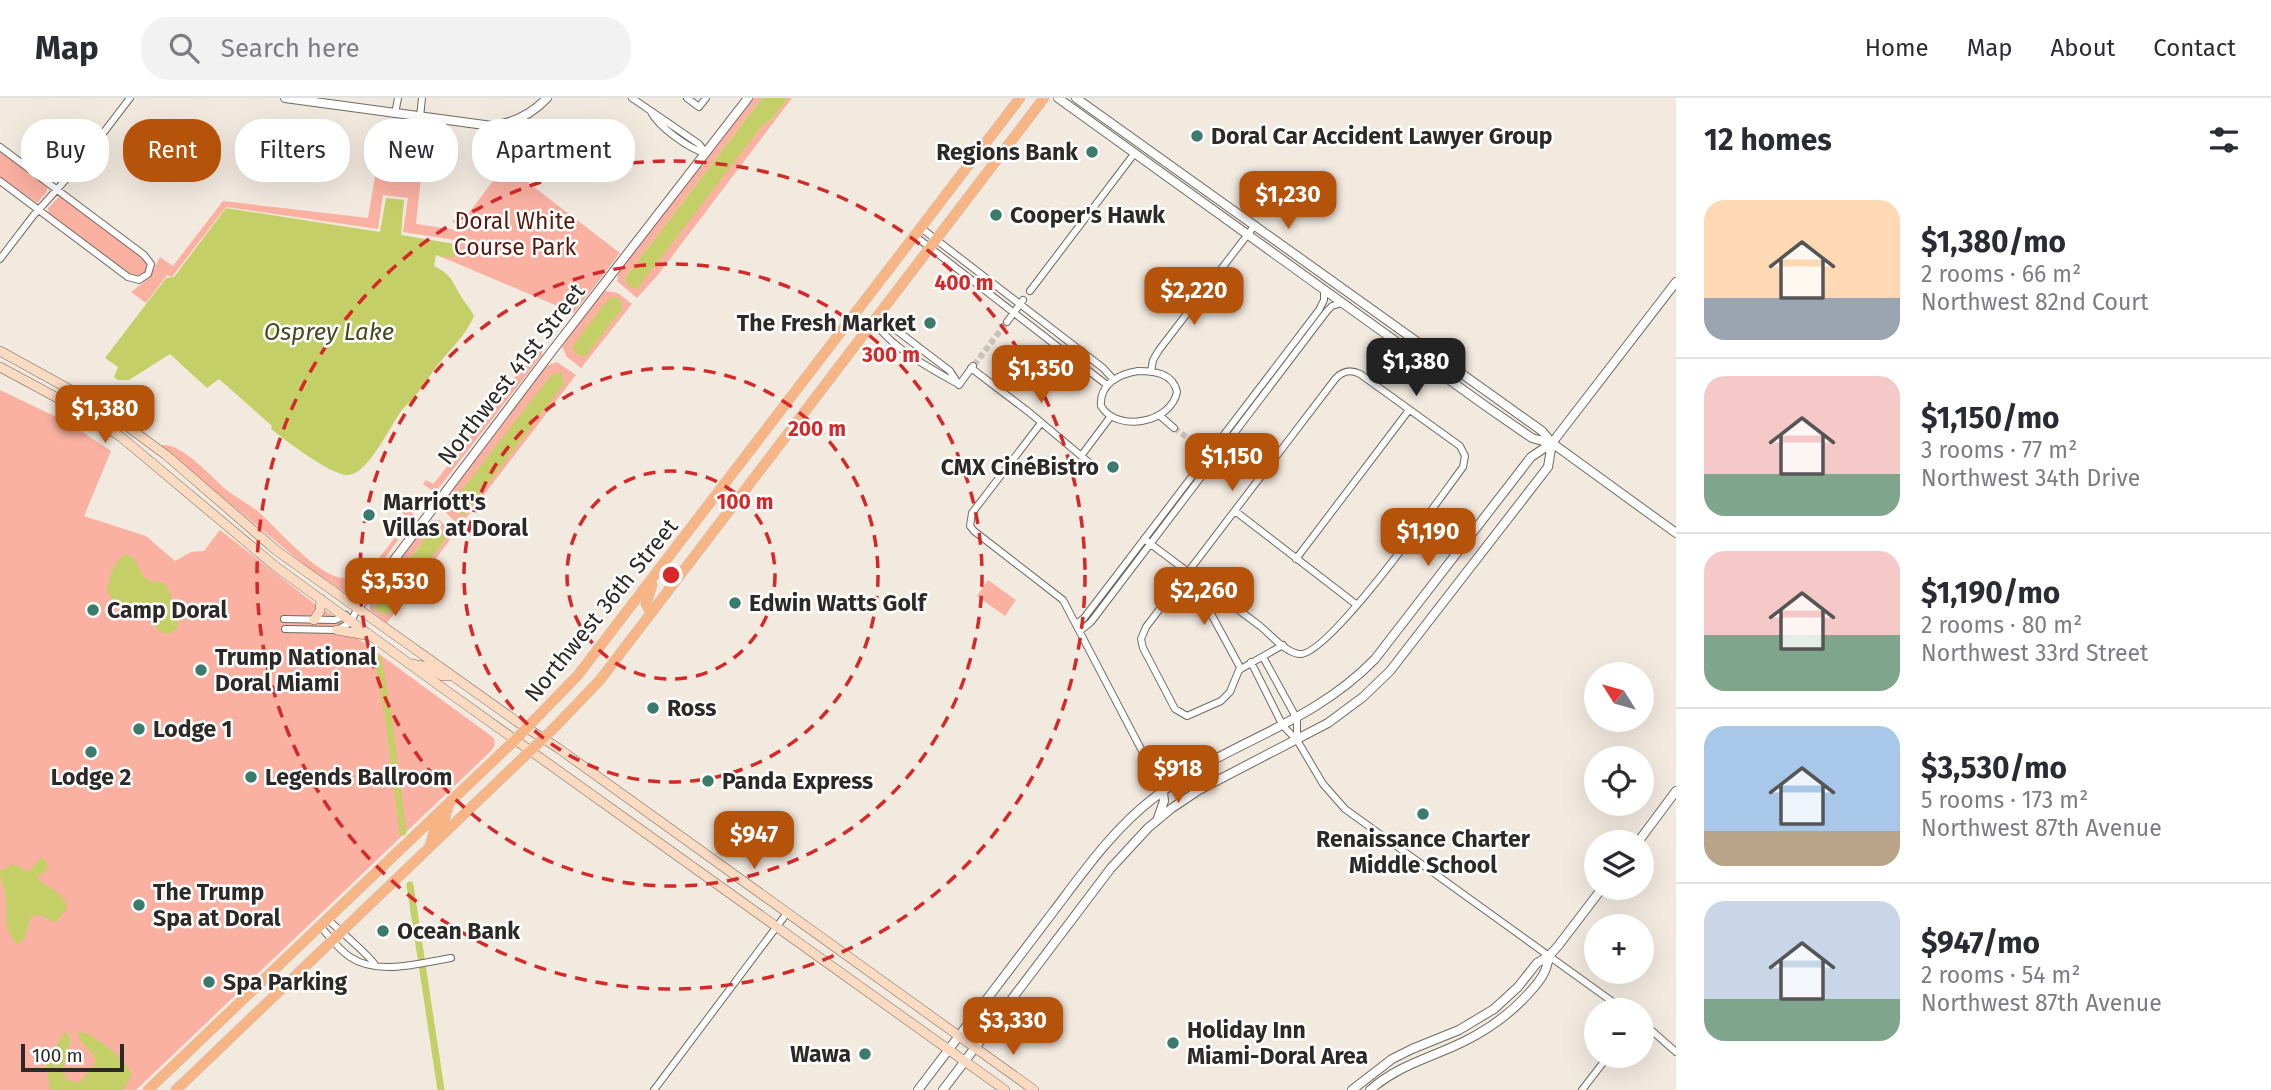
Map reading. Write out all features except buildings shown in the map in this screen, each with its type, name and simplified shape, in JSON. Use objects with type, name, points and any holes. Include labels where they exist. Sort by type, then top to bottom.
[{"type":"main road","name":"Northwest 36th Street","points":[[148,1090],[527,728],[584,668],[1020,98]]},
{"type":"main road","name":"Northwest 36th Street","points":[[176,1090],[530,751],[600,680],[1044,98]]},
{"type":"main road","points":[[859,310],[874,321]]},
{"type":"main road","points":[[0,351],[78,394],[141,436],[260,538],[1034,1090]]},
{"type":"main road","points":[[0,366],[76,408],[132,445],[259,554],[514,740],[1005,1090]]},
{"type":"main road","points":[[787,404],[802,416]]},
{"type":"main road","points":[[132,445],[141,436]]},
{"type":"main road","points":[[651,613],[646,604],[655,577]]},
{"type":"main road","points":[[314,620],[320,611],[321,599]]},
{"type":"main road","points":[[337,630],[370,636]]},
{"type":"main road","points":[[407,663],[428,667],[443,676],[452,676]]},
{"type":"main road","points":[[443,834],[443,824],[451,800]]},
{"type":"main road","points":[[430,847],[435,828],[433,818]]},
{"type":"main road","points":[[694,868],[703,854]]},
{"type":"main road","points":[[171,1068],[184,1082]]},
{"type":"street","points":[[0,259],[38,210],[82,161],[130,98]]},
{"type":"street","points":[[285,98],[483,126],[501,125],[517,119],[534,110],[547,98]]},
{"type":"street","points":[[395,114],[398,98]]},
{"type":"street","points":[[420,117],[422,98]]},
{"type":"street","points":[[632,98],[695,150],[706,153]]},
{"type":"street","points":[[687,98],[699,107],[706,98]]},
{"type":"street","name":"Northwest 41st Street","points":[[337,630],[357,609],[748,98]]},
{"type":"street","points":[[1058,98],[1532,438],[1552,443]]},
{"type":"street","points":[[1076,98],[1542,431],[1552,443],[1676,533]]},
{"type":"street","points":[[0,147],[148,259],[151,264],[148,274],[139,280],[128,277],[0,181]]},
{"type":"street","points":[[1030,291],[1134,154],[1158,156]]},
{"type":"street","points":[[1196,199],[1204,188]]},
{"type":"street","points":[[1151,372],[1153,360],[1159,350],[1255,225]]},
{"type":"street","points":[[918,232],[1014,312],[1111,382]]},
{"type":"street","points":[[933,244],[1021,302],[1103,368],[1111,382]]},
{"type":"street","points":[[918,1090],[1099,852],[1125,822],[1188,774],[1297,719],[1347,685],[1374,659],[1531,457],[1552,443],[1676,282]]},
{"type":"street","points":[[1276,373],[1321,307],[1324,290]]},
{"type":"street","points":[[1007,321],[1021,302]]},
{"type":"street","points":[[1078,628],[1276,373],[1327,311],[1342,303]]},
{"type":"street","points":[[874,321],[887,323],[950,370],[960,385]]},
{"type":"street","points":[[874,321],[880,332],[960,385]]},
{"type":"street","points":[[906,351],[913,343]]},
{"type":"street","points":[[960,385],[972,367],[1092,465]]},
{"type":"street","points":[[1435,370],[1450,374],[1460,372]]},
{"type":"street","points":[[1147,542],[1188,573],[1283,645],[1300,654],[1311,652],[1334,632],[1357,605],[1463,467],[1465,456],[1460,446],[1360,374],[1346,371],[1334,380],[1188,573],[1146,627],[1142,637],[1142,645],[1180,713],[1185,716],[1194,715],[1221,702],[1230,692],[1235,675],[1241,668],[1283,645]]},
{"type":"street","points":[[1129,372],[1151,372],[1161,373],[1169,378],[1176,389],[1174,401],[1159,415],[1133,421],[1111,416],[1100,404],[1102,393],[1111,382],[1129,372]]},
{"type":"street","points":[[1296,559],[1409,410]]},
{"type":"street","points":[[1159,415],[1174,428]]},
{"type":"street","points":[[1081,456],[1111,416]]},
{"type":"street","points":[[1041,423],[972,513],[969,523],[974,531],[1063,600],[1163,791],[1164,801],[1157,820]]},
{"type":"street","points":[[943,1090],[1111,868],[1157,820],[1205,787],[1297,740],[1348,709],[1396,664],[1548,467],[1552,443]]},
{"type":"street","points":[[1200,447],[1212,457]]},
{"type":"street","points":[[1234,511],[1357,605]]},
{"type":"street","points":[[1188,573],[1241,668]]},
{"type":"street","name":"Northwest 41st Street","points":[[284,620],[348,619]]},
{"type":"street","points":[[285,629],[337,630]]},
{"type":"street","points":[[1263,657],[1297,719],[1297,740]]},
{"type":"street","points":[[1251,662],[1283,726],[1297,740],[1323,784],[1345,808],[1607,998]]},
{"type":"street","points":[[1647,830],[1676,791]]},
{"type":"street","points":[[1352,1090],[1379,1067],[1400,1055],[1459,1030],[1494,1009],[1518,987],[1537,963],[1549,956],[1593,900]]},
{"type":"street","points":[[654,1090],[787,913]]},
{"type":"street","points":[[323,922],[341,932],[360,951],[373,958],[375,965]]},
{"type":"street","points":[[323,922],[333,940],[352,959],[367,965],[408,964],[451,958]]},
{"type":"street","points":[[1370,1090],[1406,1066],[1465,1041],[1497,1022],[1520,1003],[1547,970],[1549,956]]},
{"type":"street","points":[[1459,1030],[1465,1041]]},
{"type":"street","points":[[1654,1033],[1676,1052]]},
{"type":"street","points":[[1583,1090],[1599,1068]]},
{"type":"green space","points":[[751,98],[762,98],[625,278],[762,126],[772,119],[788,98],[792,98],[657,276],[637,298],[617,281],[619,270]]},
{"type":"green space","points":[[0,150],[21,166],[21,182],[43,182],[48,186],[46,193],[37,203],[0,177]]},
{"type":"green space","name":"Doral White Course Park","points":[[374,182],[420,182],[416,224],[456,230],[492,182],[527,182],[620,253],[574,313],[444,258],[446,255],[454,257],[452,249],[455,248],[455,240],[403,232],[408,198],[383,195],[378,229],[226,207],[172,277],[167,275],[146,303],[131,292],[149,278],[160,257],[173,266],[223,201],[368,218]]},
{"type":"green space","points":[[60,196],[146,260],[147,270],[141,277],[132,276],[49,214],[48,208]]},
{"type":"green space","points":[[606,291],[618,293],[632,304],[581,368],[567,357],[562,346],[600,294]]},
{"type":"green space","points":[[535,345],[542,350],[542,355],[438,489],[433,491],[423,484],[426,480],[433,484],[439,477],[534,352],[532,349]]},
{"type":"green space","points":[[557,362],[576,375],[460,526],[444,511],[444,500],[546,366]]},
{"type":"green space","points":[[0,390],[69,423],[111,451],[84,516],[146,536],[175,561],[191,552],[204,551],[220,530],[335,617],[341,622],[346,634],[356,637],[494,738],[495,745],[491,751],[136,1090],[0,1090]]},
{"type":"green space","points":[[164,445],[188,455],[224,488],[255,509],[315,565],[342,578],[362,573],[376,560],[406,522],[401,511],[405,507],[413,513],[414,518],[358,595],[352,597],[307,567],[160,446]]},
{"type":"green space","points":[[439,520],[455,533],[387,623],[370,610],[370,603],[427,523]],"holes":[[[431,531],[445,536],[445,540],[393,609],[375,610],[375,605]]]},
{"type":"green space","points":[[988,580],[1016,600],[1005,616],[977,596]]},
{"type":"water","points":[[762,98],[788,98],[772,119],[762,126],[637,289],[629,287],[625,278]]},
{"type":"water","name":"Osprey Lake","points":[[386,198],[404,200],[401,235],[455,244],[454,258],[436,255],[434,266],[450,278],[474,316],[461,337],[402,410],[372,457],[357,472],[342,474],[309,457],[271,429],[272,426],[219,379],[207,388],[170,354],[129,380],[118,380],[114,377],[118,367],[105,358],[166,278],[174,277],[226,208],[380,232]]},
{"type":"water","points":[[608,299],[620,299],[622,309],[585,357],[577,354],[572,347]]},
{"type":"water","points":[[562,373],[564,384],[465,514],[462,515],[452,508],[452,503],[551,375]]},
{"type":"water","points":[[436,529],[445,536],[445,540],[393,609],[385,615],[375,610],[375,605],[431,531]]},
{"type":"water","points":[[125,554],[135,559],[144,577],[165,583],[179,626],[170,634],[159,632],[152,618],[145,613],[136,621],[128,618],[107,592],[112,571]]},
{"type":"water","points":[[40,858],[44,858],[48,866],[47,871],[39,875],[38,879],[60,894],[67,909],[55,923],[40,915],[31,917],[25,938],[18,945],[7,926],[6,901],[0,871],[13,864],[29,872]]},
{"type":"water","points":[[77,1031],[100,1041],[128,1067],[132,1073],[124,1090],[50,1090],[46,1064],[63,1034],[67,1032],[71,1041],[64,1068],[67,1078],[80,1082],[96,1062],[80,1040]]},
{"type":"waterway","points":[[378,659],[403,832]]},
{"type":"waterway","points":[[410,885],[441,1090]]},
{"type":"tunnel","points":[[974,365],[1007,322]]},
{"type":"tunnel","points":[[1174,428],[1200,447]]},
{"type":"place","name":"Doral Car Accident Lawyer Group","points":[[1197,136]]},
{"type":"place","name":"Regions Bank","points":[[1092,152]]},
{"type":"place","name":"Cooper's Hawk","points":[[996,215]]},
{"type":"place","name":"The Fresh Market","points":[[930,323]]},
{"type":"place","name":"CMX CinéBistro","points":[[1113,467]]},
{"type":"place","name":"Marriott's Villas at Doral","points":[[369,515]]},
{"type":"place","name":"Edwin Watts Golf","points":[[735,603]]},
{"type":"place","name":"Camp Doral","points":[[93,610]]},
{"type":"place","name":"Trump National Doral Miami","points":[[201,670]]},
{"type":"place","name":"Ross","points":[[653,708]]},
{"type":"place","name":"Lodge 1","points":[[139,729]]},
{"type":"place","name":"Lodge 2","points":[[91,752]]},
{"type":"place","name":"Legends Ballroom","points":[[251,777]]},
{"type":"place","name":"Panda Express","points":[[708,781]]},
{"type":"place","name":"Renaissance Charter Middle School","points":[[1423,814]]},
{"type":"place","name":"The Trump Spa at Doral","points":[[139,905]]},
{"type":"place","name":"Ocean Bank","points":[[383,931]]},
{"type":"place","name":"Spa Parking","points":[[209,982]]},
{"type":"place","name":"Holiday Inn Miami-Doral Area","points":[[1173,1043]]},
{"type":"place","name":"Wawa","points":[[865,1054]]}]
